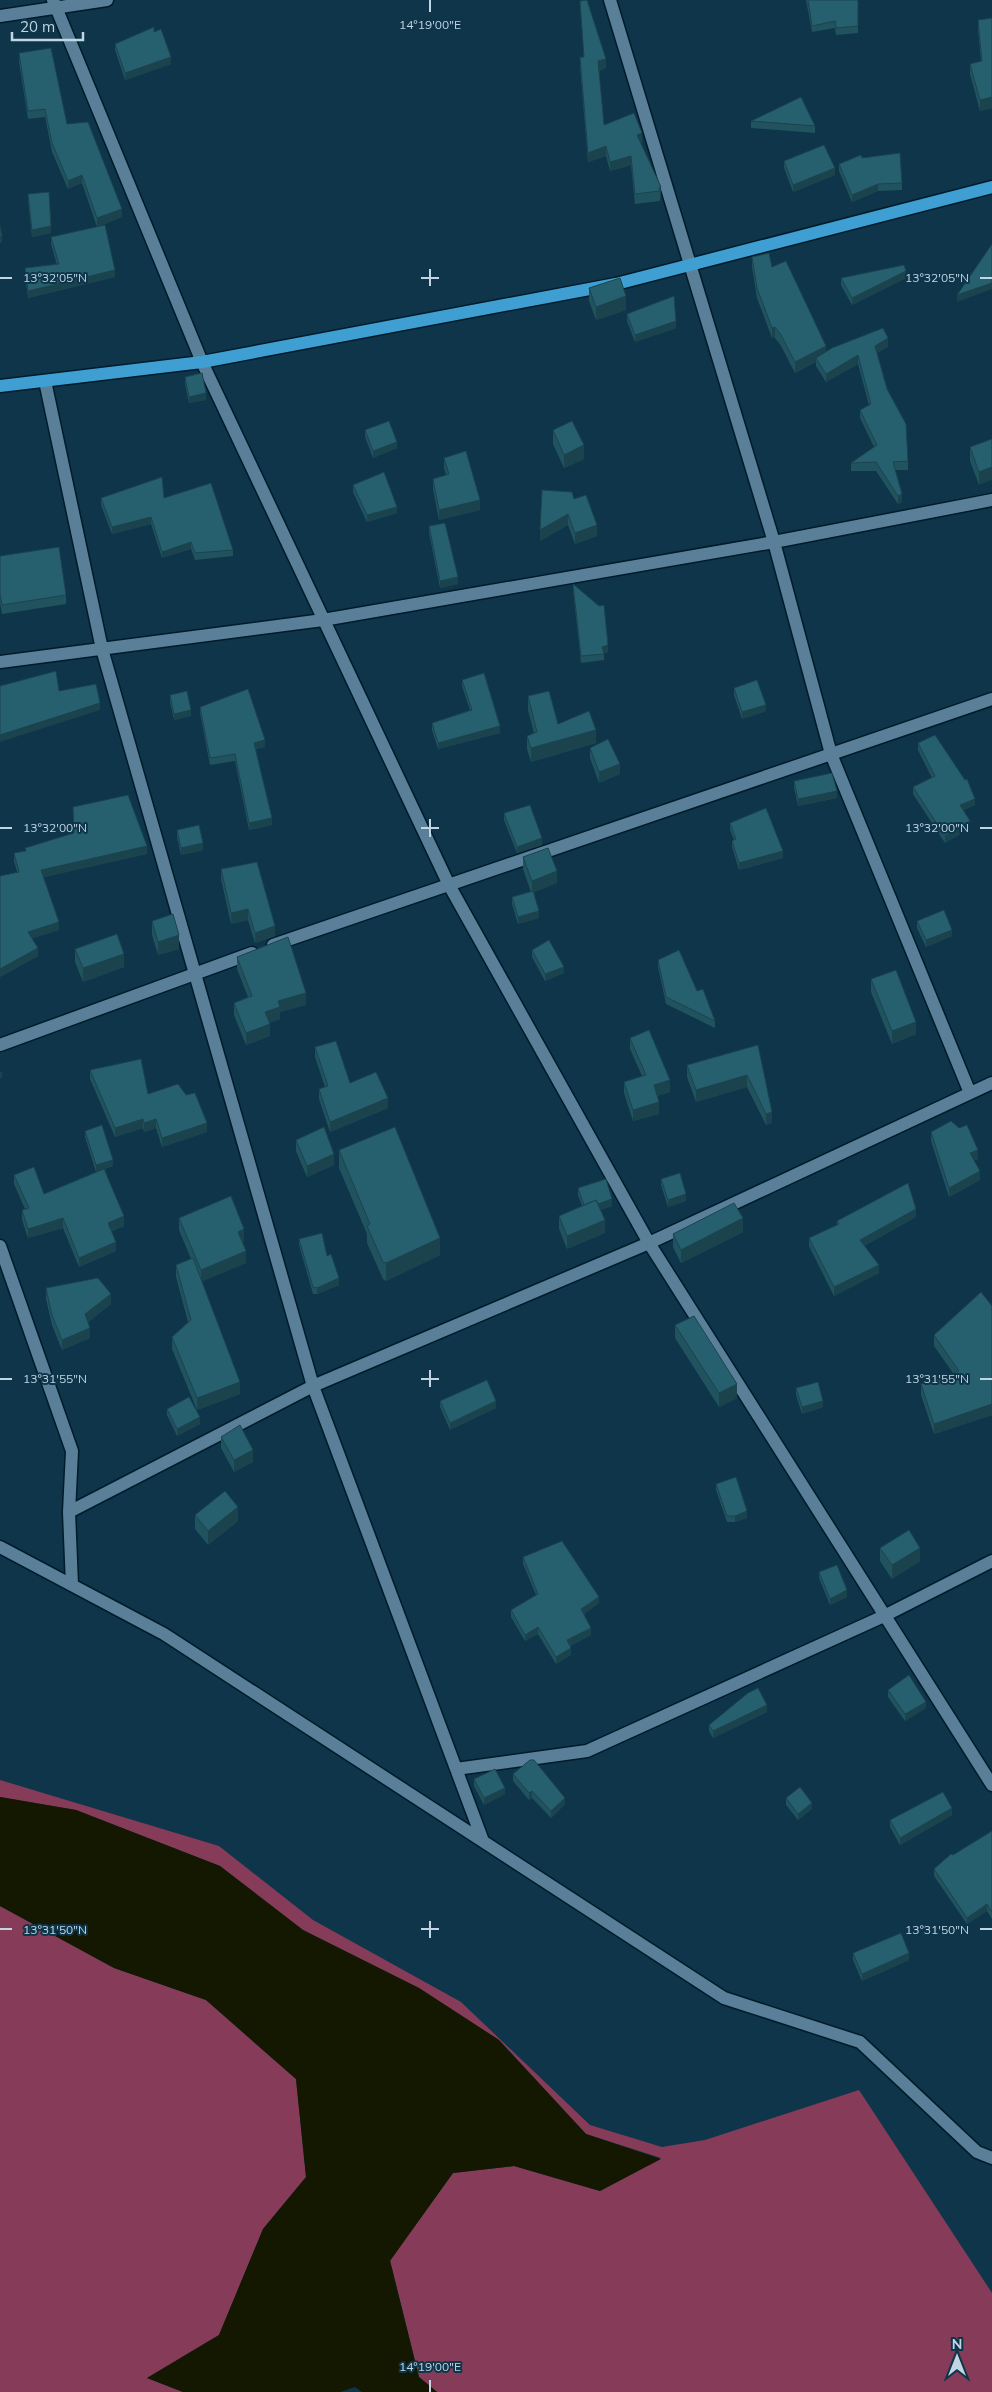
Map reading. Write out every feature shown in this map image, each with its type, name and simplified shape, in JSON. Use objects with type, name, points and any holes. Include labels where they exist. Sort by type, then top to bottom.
[{"type":"main road","points":[[0,386],[202,362],[616,284],[992,187]]},
{"type":"street","points":[[0,16],[54,4],[107,0]]},
{"type":"street","points":[[610,0],[774,542],[831,754],[970,1093]]},
{"type":"street","points":[[54,4],[202,362],[448,885],[649,1242],[992,1785]]},
{"type":"street","points":[[45,381],[102,649],[313,1386],[483,1842]]},
{"type":"street","points":[[0,662],[323,620],[774,542],[992,500]]},
{"type":"street","points":[[0,1045],[196,972],[992,699]]},
{"type":"street","points":[[69,1512],[313,1386],[649,1242],[992,1083]]},
{"type":"street","points":[[0,1246],[72,1451],[69,1512],[72,1585]]},
{"type":"street","points":[[0,1547],[164,1634],[724,1998],[860,2042],[977,2152],[992,2158]]},
{"type":"street","points":[[456,1768],[587,1751],[884,1616],[992,1561]]},
{"type":"shaded area","points":[[0,1780],[219,1846],[313,1920],[461,2002],[590,2125],[662,2147],[705,2140],[859,2090],[992,2293],[992,2392],[437,2392],[419,2377],[390,2260],[453,2173],[514,2166],[600,2191],[661,2158],[586,2134],[499,2040],[419,1988],[303,1930],[220,1866],[76,1810],[0,1797]]},
{"type":"shaded area","points":[[0,1797],[76,1810],[220,1866],[303,1930],[419,1988],[499,2040],[586,2134],[661,2159],[600,2191],[514,2166],[453,2173],[390,2261],[419,2377],[437,2392],[362,2392],[355,2387],[340,2392],[183,2392],[147,2378],[219,2335],[263,2229],[306,2177],[296,2079],[206,2000],[114,1968],[0,1906]]},
{"type":"shaded area","points":[[0,1906],[114,1968],[206,2000],[296,2079],[306,2177],[263,2229],[219,2335],[147,2378],[183,2392],[0,2392]]},
{"type":"building","points":[[587,0],[606,59],[598,61],[604,125],[634,113],[642,133],[637,135],[661,187],[659,188],[660,191],[635,194],[631,156],[610,162],[606,146],[588,153],[580,57],[584,57],[580,1]]},
{"type":"building","points":[[808,0],[858,0],[858,26],[836,28],[835,21],[812,26]]},
{"type":"building","points":[[992,18],[992,97],[980,100],[970,64],[982,61],[978,20]]},
{"type":"building","points":[[154,27],[154,32],[161,29],[171,57],[125,73],[115,44]]},
{"type":"building","points":[[51,48],[67,124],[88,122],[122,209],[97,218],[82,175],[68,181],[52,143],[45,109],[28,111],[19,53]]},
{"type":"building","points":[[801,97],[815,126],[751,121]]},
{"type":"building","points":[[824,145],[835,168],[793,185],[784,161]]},
{"type":"building","points":[[900,153],[902,183],[878,184],[852,195],[839,164],[861,155],[862,158]]},
{"type":"building","points":[[49,192],[51,226],[32,230],[28,194]]},
{"type":"building","points":[[105,225],[115,270],[28,291],[25,268],[59,264],[51,237]]},
{"type":"building","points":[[992,244],[992,283],[957,295]]},
{"type":"building","points":[[769,253],[772,267],[786,261],[826,346],[795,362],[781,335],[775,327],[772,328],[757,288],[752,257]]},
{"type":"building","points":[[904,265],[906,271],[852,298],[841,278]]},
{"type":"building","points":[[620,278],[626,296],[596,307],[589,288]]},
{"type":"building","points":[[674,296],[676,321],[635,335],[627,314]]},
{"type":"building","points":[[883,328],[888,338],[875,346],[887,389],[906,424],[908,461],[893,462],[902,494],[898,496],[876,462],[851,463],[877,445],[860,410],[871,404],[858,355],[826,374],[816,358],[832,348]]},
{"type":"building","points":[[202,373],[206,393],[189,397],[185,377]]},
{"type":"building","points":[[389,421],[397,442],[373,451],[365,430]]},
{"type":"building","points":[[572,421],[584,445],[564,455],[553,430]]},
{"type":"building","points":[[992,439],[992,467],[979,472],[970,447]]},
{"type":"building","points":[[466,451],[480,500],[439,510],[433,479],[449,474],[444,458]]},
{"type":"building","points":[[384,472],[397,507],[367,515],[353,485]]},
{"type":"building","points":[[162,477],[164,498],[211,483],[233,550],[195,553],[191,542],[162,552],[151,517],[112,527],[101,498]]},
{"type":"building","points":[[542,490],[572,492],[574,499],[586,495],[597,525],[575,533],[568,514],[540,530]]},
{"type":"building","points":[[445,523],[458,577],[440,581],[429,526]]},
{"type":"building","points":[[59,547],[66,595],[2,605],[0,594],[0,556]]},
{"type":"building","points":[[573,584],[599,606],[604,605],[608,645],[602,647],[604,654],[581,656]]},
{"type":"building","points":[[56,671],[59,691],[96,684],[100,703],[0,735],[0,686]]},
{"type":"building","points":[[484,673],[500,726],[438,743],[432,723],[472,710],[462,680]]},
{"type":"building","points":[[757,680],[766,705],[742,712],[734,688]]},
{"type":"building","points":[[248,689],[265,740],[254,743],[272,818],[249,823],[235,754],[210,758],[200,707]]},
{"type":"building","points":[[187,691],[191,710],[174,714],[170,695]]},
{"type":"building","points":[[549,691],[558,724],[589,711],[596,730],[531,748],[527,736],[537,732],[528,696]]},
{"type":"building","points":[[935,735],[965,780],[967,779],[975,799],[960,805],[970,821],[945,836],[913,787],[935,776],[918,743]]},
{"type":"building","points":[[608,739],[620,764],[599,772],[590,748]]},
{"type":"building","points":[[832,773],[837,791],[798,799],[794,781]]},
{"type":"building","points":[[128,795],[147,846],[41,870],[59,922],[28,932],[38,948],[0,969],[0,876],[19,872],[14,853],[26,851],[25,848],[74,833],[73,807]]},
{"type":"building","points":[[530,805],[542,838],[517,847],[504,813]]},
{"type":"building","points":[[766,808],[783,851],[739,863],[732,841],[736,839],[730,823]]},
{"type":"building","points":[[199,825],[203,843],[181,848],[177,830]]},
{"type":"building","points":[[548,848],[557,871],[532,881],[523,857]]},
{"type":"building","points":[[257,862],[275,926],[255,933],[248,909],[231,913],[221,869]]},
{"type":"building","points":[[533,891],[539,911],[518,917],[512,897]]},
{"type":"building","points":[[944,910],[952,930],[926,940],[917,921]]},
{"type":"building","points":[[173,914],[179,935],[158,942],[152,921]]},
{"type":"building","points":[[117,934],[124,954],[83,968],[75,949]]},
{"type":"building","points":[[288,937],[306,993],[278,1001],[280,1007],[265,1012],[270,1024],[246,1033],[234,1003],[252,996],[237,957]]},
{"type":"building","points":[[549,940],[564,967],[545,974],[532,950]]},
{"type":"building","points":[[679,950],[697,991],[703,989],[715,1021],[666,997],[658,960]]},
{"type":"building","points":[[896,970],[916,1022],[892,1031],[871,979]]},
{"type":"building","points":[[649,1030],[670,1080],[654,1085],[659,1102],[633,1110],[624,1082],[646,1075],[630,1038]]},
{"type":"building","points":[[336,1041],[350,1083],[376,1072],[388,1098],[330,1122],[319,1089],[328,1086],[315,1047]]},
{"type":"building","points":[[758,1045],[772,1112],[766,1114],[747,1075],[696,1090],[687,1065]]},
{"type":"building","points":[[141,1059],[148,1094],[178,1084],[186,1095],[195,1093],[207,1123],[162,1138],[156,1119],[144,1123],[143,1119],[115,1128],[90,1070]]},
{"type":"building","points":[[951,1121],[959,1128],[967,1125],[978,1150],[970,1153],[980,1171],[949,1188],[931,1132]]},
{"type":"building","points":[[102,1125],[113,1160],[96,1165],[85,1131]]},
{"type":"building","points":[[324,1127],[334,1154],[307,1166],[296,1140]]},
{"type":"building","points":[[395,1127],[440,1238],[386,1263],[383,1262],[367,1226],[370,1224],[339,1150]]},
{"type":"building","points":[[34,1167],[44,1194],[104,1169],[124,1216],[108,1223],[116,1242],[79,1258],[63,1218],[28,1229],[22,1210],[29,1208],[14,1175]]},
{"type":"building","points":[[680,1173],[686,1194],[668,1200],[661,1179]]},
{"type":"building","points":[[606,1179],[612,1199],[598,1204],[596,1200],[584,1205],[578,1188]]},
{"type":"building","points":[[908,1183],[916,1209],[860,1240],[879,1265],[834,1287],[809,1238],[839,1224],[837,1221]]},
{"type":"building","points":[[231,1196],[244,1229],[238,1232],[246,1251],[201,1270],[179,1218]]},
{"type":"building","points":[[596,1200],[605,1220],[567,1236],[559,1216]]},
{"type":"building","points":[[734,1203],[743,1218],[681,1250],[673,1234]]},
{"type":"building","points":[[322,1233],[327,1256],[331,1254],[339,1278],[317,1288],[313,1287],[299,1239]]},
{"type":"building","points":[[193,1258],[240,1382],[197,1398],[172,1337],[191,1320],[176,1265]]},
{"type":"building","points":[[98,1278],[111,1294],[85,1314],[90,1328],[62,1340],[52,1315],[46,1288]]},
{"type":"building","points":[[981,1292],[992,1306],[992,1404],[934,1424],[921,1384],[959,1371],[934,1335]]},
{"type":"building","points":[[694,1316],[737,1384],[719,1393],[675,1325]]},
{"type":"building","points":[[487,1380],[496,1401],[450,1423],[440,1401]]},
{"type":"building","points":[[818,1382],[823,1401],[802,1407],[796,1388]]},
{"type":"building","points":[[189,1397],[200,1417],[177,1429],[167,1409]]},
{"type":"building","points":[[240,1425],[253,1450],[234,1460],[221,1437]]},
{"type":"building","points":[[736,1477],[747,1511],[735,1516],[727,1516],[716,1484]]},
{"type":"building","points":[[225,1491],[238,1507],[208,1531],[195,1515]]},
{"type":"building","points":[[909,1530],[920,1548],[892,1565],[880,1548]]},
{"type":"building","points":[[562,1541],[599,1597],[581,1609],[591,1628],[567,1640],[571,1648],[556,1657],[538,1627],[525,1635],[511,1610],[538,1594],[523,1557]]},
{"type":"building","points":[[837,1565],[847,1590],[830,1599],[819,1572]]},
{"type":"building","points":[[909,1675],[926,1702],[905,1714],[888,1690]]},
{"type":"building","points":[[758,1688],[767,1705],[713,1731],[709,1725],[748,1693]]},
{"type":"building","points":[[530,1760],[534,1760],[565,1798],[551,1811],[532,1791],[529,1793],[513,1774]]},
{"type":"building","points":[[495,1769],[505,1788],[484,1798],[474,1779]]},
{"type":"building","points":[[800,1787],[812,1803],[798,1814],[786,1798]]},
{"type":"building","points":[[943,1792],[952,1808],[900,1838],[890,1820]]},
{"type":"building","points":[[992,1831],[992,1912],[987,1904],[967,1918],[934,1869],[951,1854],[953,1855]]},
{"type":"building","points":[[901,1933],[909,1953],[862,1974],[853,1953]]}]
